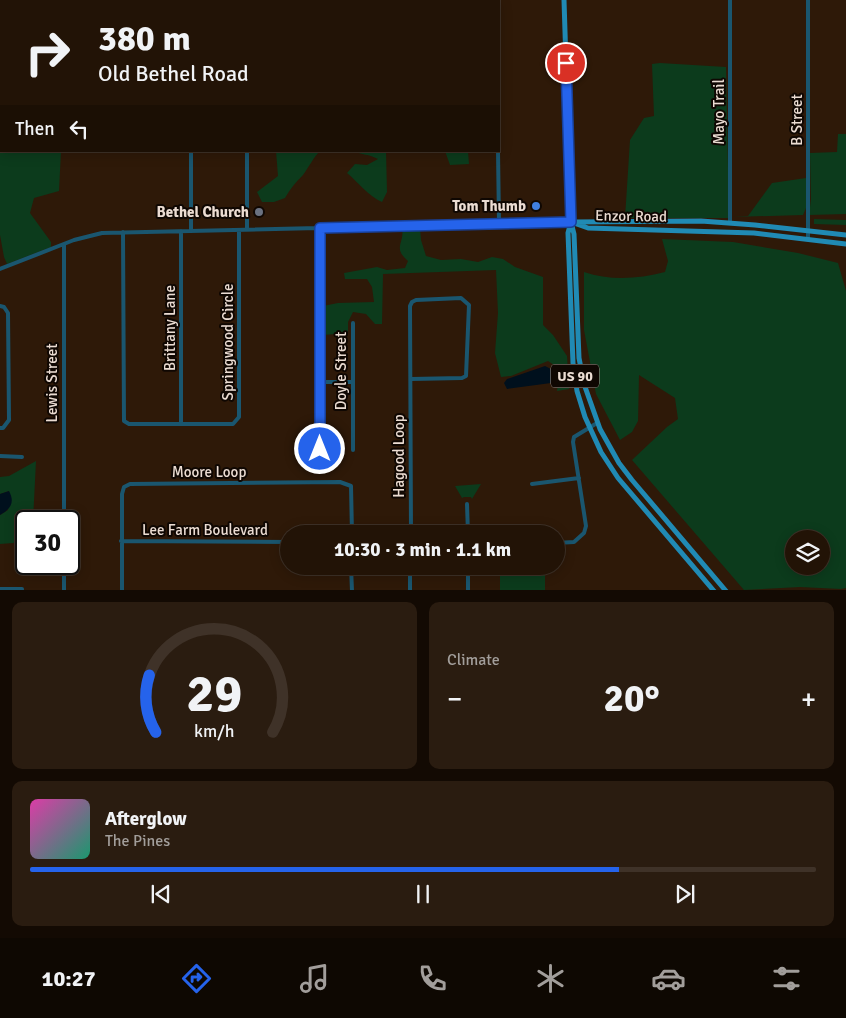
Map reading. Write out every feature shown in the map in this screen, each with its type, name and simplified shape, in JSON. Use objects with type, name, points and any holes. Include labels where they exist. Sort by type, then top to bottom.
[{"type":"main road","name":"US 90","points":[[564,0],[571,222],[574,234],[580,358],[584,384],[597,423],[619,463],[726,590]]},
{"type":"main road","name":"Enzor Road","points":[[571,222],[700,221],[846,235]]},
{"type":"main road","name":"US 90","points":[[571,222],[568,233],[572,362],[578,391],[589,427],[608,464],[714,590]]},
{"type":"main road","name":"Enzor Road","points":[[571,222],[588,228],[754,233],[846,244]]},
{"type":"street","name":"Mayo Trail","points":[[730,0],[730,223]]},
{"type":"street","name":"B Street","points":[[808,0],[808,239]]},
{"type":"street","points":[[190,152],[191,231]]},
{"type":"street","points":[[247,152],[247,229]]},
{"type":"street","points":[[498,152],[499,224]]},
{"type":"street","points":[[0,269],[92,235],[124,232],[571,222]]},
{"type":"street","points":[[320,228],[320,449]]},
{"type":"street","name":"Springwood Circle","points":[[124,232],[123,419],[129,424],[232,424],[239,417],[239,230]]},
{"type":"street","name":"Brittany Lane","points":[[181,231],[181,424]]},
{"type":"street","name":"Lewis Street","points":[[64,244],[64,510]]},
{"type":"street","name":"Hagood Loop","points":[[410,379],[462,378],[466,376],[469,305],[466,301],[461,298],[416,300],[410,306],[410,379],[411,525]]},
{"type":"street","points":[[0,306],[4,307],[8,312],[9,420],[3,428],[0,428]]},
{"type":"street","name":"Doyle Street","points":[[353,323],[353,450]]},
{"type":"street","points":[[320,382],[352,382]]},
{"type":"street","points":[[565,542],[574,542],[584,533],[586,526],[573,442],[574,436],[597,423]]},
{"type":"street","points":[[0,456],[22,457]]},
{"type":"street","points":[[532,484],[579,478]]},
{"type":"street","name":"Moore Loop","points":[[122,590],[122,494],[124,487],[130,484],[340,482],[351,486],[352,525]]},
{"type":"street","points":[[467,504],[468,525]]},
{"type":"street","points":[[645,510],[653,504]]},
{"type":"street","name":"Lee Farm Boulevard","points":[[122,541],[280,542]]},
{"type":"street","points":[[64,575],[64,590]]},
{"type":"street","points":[[352,575],[352,590]]},
{"type":"street","points":[[410,575],[410,590]]},
{"type":"street","points":[[468,575],[468,590]]},
{"type":"street","points":[[0,589],[22,589]]},
{"type":"green space","points":[[652,64],[726,67],[729,218],[625,218],[630,140],[644,118],[654,116]]},
{"type":"green space","points":[[838,134],[846,134],[846,214],[809,215],[811,199],[810,153],[837,152]]},
{"type":"green space","points":[[0,152],[61,152],[59,191],[34,198],[30,213],[51,242],[51,247],[7,264],[0,235]]},
{"type":"green space","points":[[276,152],[319,152],[285,198],[274,202],[262,202],[257,192],[278,176]]},
{"type":"green space","points":[[356,152],[386,152],[387,192],[382,202],[368,193],[347,173],[355,164],[367,165],[378,159]]},
{"type":"green space","points":[[445,152],[468,152],[469,164],[450,165]]},
{"type":"green space","points":[[806,178],[806,208],[803,215],[733,217],[748,216],[772,183]]},
{"type":"green space","points":[[814,219],[846,220],[846,225],[814,224]]},
{"type":"green space","points":[[402,227],[420,228],[421,240],[426,256],[441,260],[461,259],[478,262],[492,257],[503,259],[515,267],[543,277],[543,325],[553,335],[567,356],[569,389],[557,391],[558,384],[554,365],[548,361],[511,376],[501,377],[495,353],[498,313],[496,270],[383,274],[382,324],[375,324],[366,314],[353,312],[348,322],[348,333],[323,335],[323,306],[338,303],[374,302],[372,287],[367,279],[345,279],[344,273],[377,267],[387,270],[405,268],[408,261],[400,249]]},
{"type":"green space","points":[[662,239],[733,242],[798,253],[838,263],[846,291],[846,588],[800,587],[744,590],[632,460],[678,419],[675,398],[639,375],[638,421],[632,432],[620,440],[596,394],[584,330],[584,272],[604,277],[624,278],[665,272],[668,261]]},
{"type":"green space","points":[[36,461],[34,510],[15,510],[15,543],[0,544],[0,515],[8,510],[9,491],[0,494],[0,477],[9,476]]},
{"type":"green space","points":[[481,484],[472,499],[471,497],[462,498],[455,486]]},
{"type":"green space","points":[[500,575],[545,575],[545,590],[500,590]]},
{"type":"water","points":[[545,366],[551,369],[554,380],[551,383],[507,389],[504,383],[507,379]]},
{"type":"water","points":[[9,491],[12,499],[11,505],[0,515],[0,494]]},
{"type":"place","name":"Tom Thumb","points":[[536,206]]},
{"type":"place","name":"Bethel Church","points":[[259,212]]},
{"type":"route","points":[[320,449],[320,228],[571,222],[566,63]]}]
